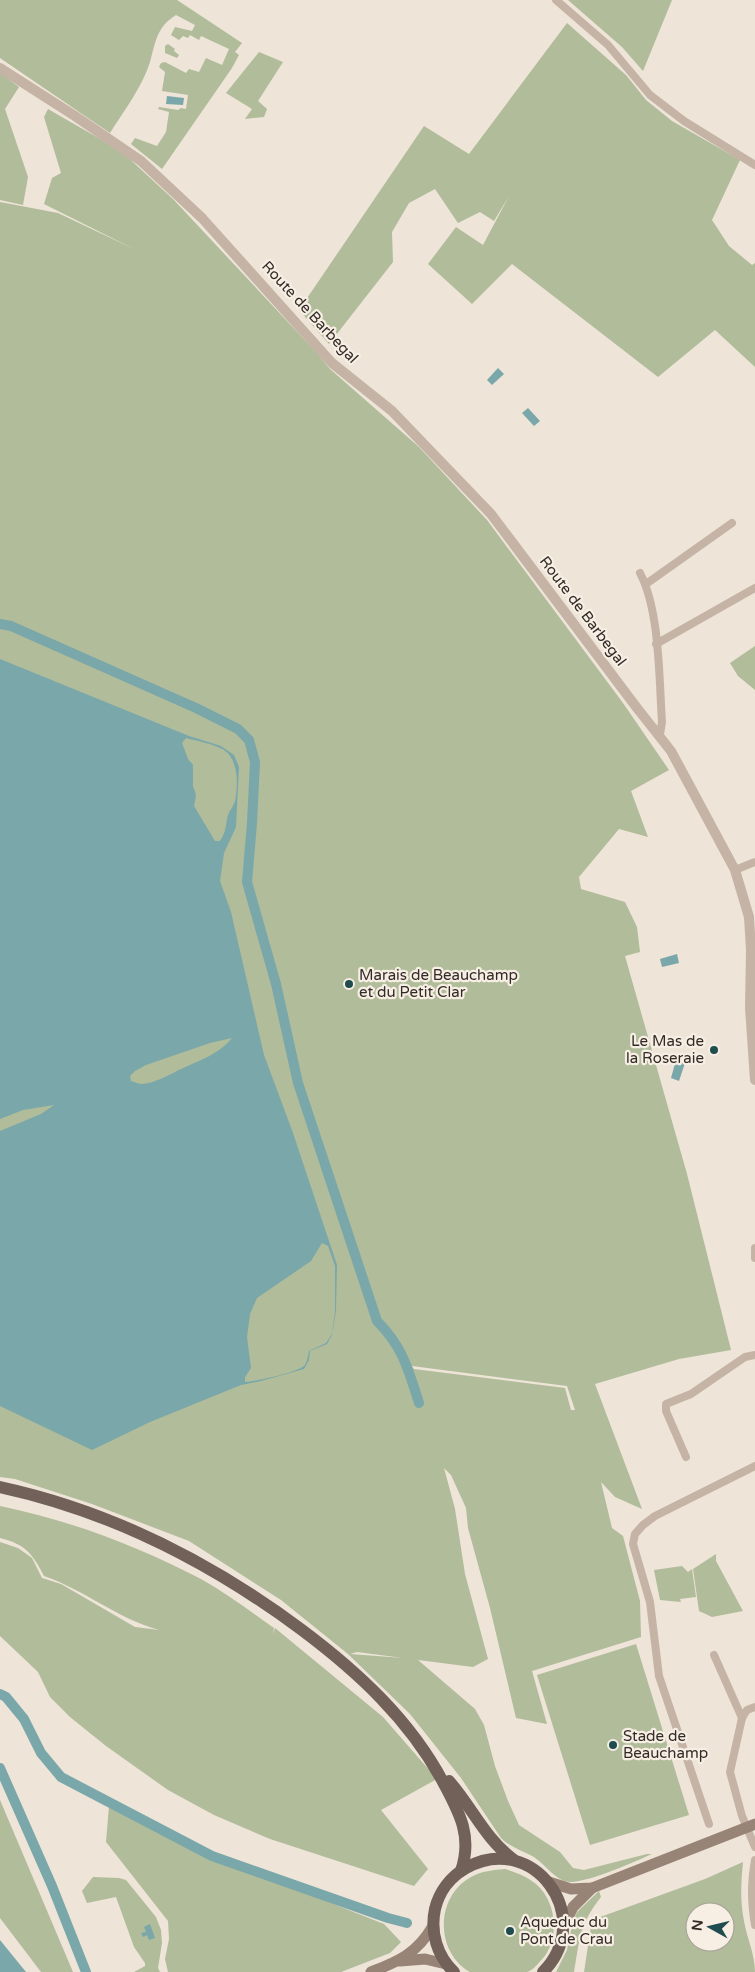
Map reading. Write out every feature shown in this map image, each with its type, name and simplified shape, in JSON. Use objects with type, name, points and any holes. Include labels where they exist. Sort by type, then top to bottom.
[{"type":"main road","points":[[0,1487],[63,1503],[106,1518],[152,1538],[220,1574],[268,1605],[340,1660],[391,1708],[414,1735],[433,1763],[456,1806],[466,1837],[467,1850],[460,1871]]},
{"type":"main road","points":[[433,1763],[451,1783],[489,1838],[500,1850],[539,1873],[548,1882],[560,1902],[564,1926]]},
{"type":"main road","points":[[548,1882],[571,1890],[592,1888],[751,1829]]},
{"type":"main road","points":[[450,1968],[437,1946],[433,1926],[436,1904],[440,1894],[460,1871],[473,1864],[487,1860],[502,1859],[516,1861]]},
{"type":"main road","points":[[546,1970],[561,1943],[564,1926],[573,1907],[592,1888]]},
{"type":"main road","points":[[371,1972],[398,1961],[420,1946],[433,1926]]},
{"type":"main road","points":[[398,1961],[425,1959],[450,1968]]},
{"type":"street","points":[[556,0],[608,45],[650,95],[684,121],[755,165]]},
{"type":"street","name":"Route de Barbegal","points":[[0,68],[141,161],[202,218],[332,363],[392,411],[491,514],[637,708],[660,734],[679,764],[735,870],[749,917],[751,950],[750,1008],[755,1080]]},
{"type":"street","points":[[646,584],[732,522]]},
{"type":"street","points":[[640,573],[646,584],[652,607],[662,722],[660,734]]},
{"type":"street","points":[[656,644],[755,588]]},
{"type":"street","points":[[735,870],[755,862]]},
{"type":"street","points":[[755,1248],[755,1258]]},
{"type":"street","points":[[686,1457],[666,1410],[666,1404],[691,1394],[745,1356],[755,1354]]},
{"type":"street","points":[[709,1824],[659,1676],[650,1602],[633,1544],[635,1534],[643,1524],[655,1516],[755,1466]]},
{"type":"street","points":[[714,1655],[742,1718]]},
{"type":"street","points":[[755,1706],[747,1710],[742,1718],[730,1772],[751,1829],[755,1847]]},
{"type":"street","points":[[755,1860],[751,1884],[751,1900],[755,1925]]},
{"type":"green space","points":[[0,0],[177,0],[242,43],[235,52],[239,55],[232,68],[162,169],[131,144],[135,138],[157,146],[166,132],[169,112],[158,109],[159,107],[178,110],[181,108],[186,109],[188,95],[162,91],[165,72],[159,67],[161,63],[165,62],[186,73],[189,69],[199,72],[206,58],[222,65],[229,49],[201,36],[199,40],[190,35],[188,38],[183,36],[179,40],[171,35],[175,27],[192,31],[195,25],[176,15],[168,21],[158,35],[141,82],[110,133],[0,58]]},
{"type":"green space","points":[[568,0],[672,0],[643,71],[622,47]]},
{"type":"green space","points":[[567,23],[626,75],[646,100],[672,121],[740,160],[712,220],[729,246],[752,265],[755,263],[755,367],[715,330],[658,377],[512,264],[472,304],[428,264],[456,227],[483,245],[509,196],[494,221],[480,212],[458,223],[435,189],[409,203],[392,232],[393,262],[329,344],[299,310],[424,126],[469,154]]},
{"type":"green space","points":[[168,44],[179,55],[177,58],[165,53],[165,46]]},
{"type":"green space","points":[[259,52],[283,62],[258,101],[267,109],[264,117],[245,119],[252,109],[226,93]]},
{"type":"green space","points":[[0,73],[19,87],[5,109],[28,177],[23,205],[0,200]]},
{"type":"green space","points":[[48,109],[121,151],[173,199],[330,369],[419,447],[487,520],[623,703],[669,770],[631,791],[648,837],[619,829],[579,877],[581,889],[625,902],[637,927],[640,952],[625,956],[687,1174],[731,1350],[679,1359],[595,1384],[642,1509],[615,1497],[601,1482],[612,1528],[623,1536],[640,1601],[641,1637],[532,1671],[547,1724],[516,1718],[490,1608],[468,1528],[466,1508],[451,1475],[444,1468],[455,1509],[465,1574],[488,1659],[473,1667],[418,1660],[475,1709],[484,1725],[495,1766],[519,1825],[560,1852],[573,1868],[584,1870],[652,1854],[595,1877],[572,1882],[564,1881],[534,1857],[513,1847],[501,1838],[461,1778],[410,1714],[348,1654],[281,1600],[189,1541],[92,1504],[15,1479],[0,1477],[0,202],[58,213],[136,250],[44,204],[52,178],[61,173],[44,117]],"holes":[[[412,1366],[567,1386],[575,1410],[571,1410],[565,1388],[414,1369]],[[357,1652],[403,1658],[350,1654]]]},
{"type":"green space","points":[[755,646],[755,690],[738,676],[730,663]]},
{"type":"green space","points":[[0,1506],[52,1519],[103,1535],[201,1579],[274,1628],[273,1634],[275,1628],[383,1717],[437,1779],[381,1810],[428,1869],[414,1886],[270,1839],[214,1815],[168,1790],[106,1746],[70,1717],[50,1697],[38,1672],[0,1636],[0,1542],[18,1548],[32,1558],[42,1578],[61,1584],[135,1627],[159,1630],[143,1625],[59,1582],[44,1576],[32,1556],[27,1551],[16,1543],[0,1538]]},
{"type":"green space","points":[[716,1554],[716,1561],[743,1611],[712,1617],[699,1611],[693,1569]]},
{"type":"green space","points":[[682,1566],[688,1572],[692,1569],[696,1597],[680,1599],[681,1602],[660,1600],[654,1570]]},
{"type":"green space","name":"Stade de Beauchamp","points":[[636,1644],[689,1815],[590,1845],[537,1675]]},
{"type":"green space","points":[[0,1800],[73,1972],[41,1972],[0,1918]]},
{"type":"green space","points":[[109,1806],[216,1861],[278,1882],[384,1924],[401,1942],[390,1953],[341,1972],[168,1972],[165,1959],[169,1939],[168,1921],[106,1842]]},
{"type":"green space","points":[[743,1862],[742,1906],[745,1928],[754,1959],[755,1972],[584,1972],[592,1920],[705,1879]]},
{"type":"green space","points":[[505,1869],[517,1873],[536,1884],[548,1900],[554,1919],[554,1929],[549,1949],[534,1968],[527,1972],[470,1972],[450,1952],[445,1938],[444,1924],[446,1911],[451,1897],[459,1886],[471,1877],[483,1872]]},
{"type":"green space","points":[[93,1877],[126,1880],[156,1917],[161,1930],[162,1943],[158,1968],[160,1972],[134,1972],[145,1966],[145,1963],[134,1947],[116,1897],[87,1903],[82,1891]]},
{"type":"green space","points":[[599,1891],[601,1897],[588,1916],[581,1932],[574,1972],[556,1972],[567,1950],[573,1921],[577,1912]]},
{"type":"water","points":[[167,96],[184,98],[183,105],[166,104]]},
{"type":"water","points":[[498,368],[504,374],[492,385],[487,380]]},
{"type":"water","points":[[528,408],[540,421],[534,426],[522,413]]},
{"type":"water","points":[[0,659],[189,736],[221,746],[234,755],[239,767],[236,827],[224,853],[220,881],[231,912],[264,1055],[293,1133],[337,1265],[336,1311],[332,1335],[327,1344],[310,1351],[309,1360],[304,1369],[241,1385],[150,1422],[92,1450],[0,1406],[0,1131],[41,1114],[54,1105],[23,1110],[0,1119]],"holes":[[[186,738],[210,744],[224,750],[229,754],[235,767],[237,781],[235,801],[228,815],[225,831],[220,841],[215,841],[194,806],[196,795],[193,786],[193,765],[188,759],[182,743]],[[232,1038],[219,1050],[159,1080],[142,1084],[131,1081],[130,1076],[146,1065],[210,1043]],[[322,1243],[328,1246],[335,1266],[335,1312],[332,1334],[326,1343],[309,1351],[305,1365],[299,1369],[245,1382],[245,1377],[251,1368],[247,1337],[250,1314],[257,1298],[311,1261]]]},
{"type":"water","points":[[677,954],[679,963],[662,967],[660,959]]},
{"type":"water","points":[[676,1060],[685,1063],[679,1081],[671,1078]]},
{"type":"water","points":[[150,1924],[155,1938],[149,1940],[147,1935],[143,1937],[141,1933],[146,1932],[144,1927]]},
{"type":"water","points":[[0,1940],[26,1972],[0,1972]]},
{"type":"waterway","points":[[0,624],[11,626],[196,708],[238,729],[249,740],[255,762],[247,882],[276,984],[298,1083],[377,1321],[399,1349],[419,1403]]},
{"type":"waterway","points":[[0,1694],[6,1697],[24,1719],[41,1753],[61,1777],[212,1856],[407,1923]]},
{"type":"waterway","points":[[0,1768],[52,1886],[86,1972]]},
{"type":"place","name":"Marais de Beauchamp et du Petit Clar","points":[[349,984]]},
{"type":"place","name":"Le Mas de la Roseraie","points":[[714,1050]]},
{"type":"place","name":"Stade de Beauchamp","points":[[613,1745]]},
{"type":"place","name":"Aqueduc du Pont de Crau","points":[[510,1931]]}]
